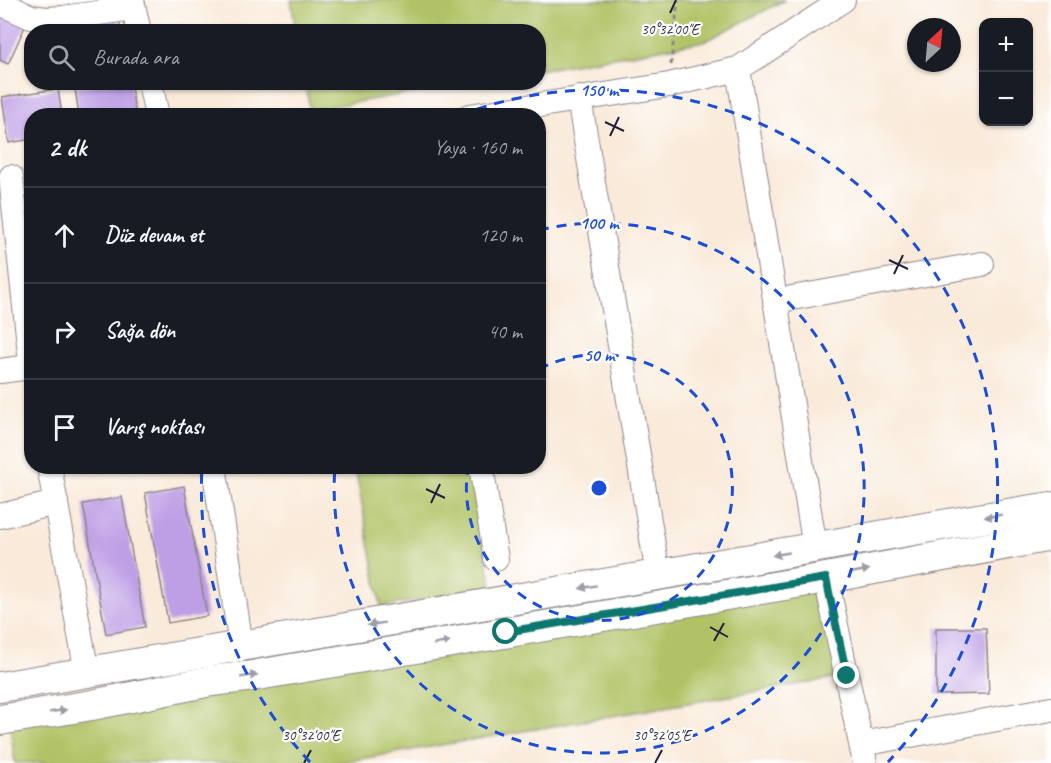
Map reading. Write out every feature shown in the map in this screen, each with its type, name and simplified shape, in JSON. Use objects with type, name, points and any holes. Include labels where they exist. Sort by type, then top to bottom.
[{"type":"main road","points":[[0,687],[1051,507]]},
{"type":"main road","points":[[0,720],[92,705],[211,681],[246,677],[826,578],[1051,536]]},
{"type":"street","points":[[518,108],[669,85],[738,69],[843,0]]},
{"type":"street","points":[[0,3],[32,17],[54,19],[133,4],[137,24]]},
{"type":"street","points":[[738,69],[815,548]]},
{"type":"street","points":[[152,90],[155,108]]},
{"type":"street","points":[[579,98],[658,575]]},
{"type":"street","points":[[14,174],[24,289]]},
{"type":"street","points":[[775,301],[982,264]]},
{"type":"street","points":[[0,371],[24,369]]},
{"type":"street","points":[[51,474],[87,673]]},
{"type":"street","points":[[215,474],[241,646]]},
{"type":"street","points":[[482,474],[496,559]]},
{"type":"street","points":[[0,516],[56,503]]},
{"type":"street","points":[[826,578],[863,754],[1051,709]]},
{"type":"path","points":[[669,85],[678,0]]},
{"type":"green space","points":[[291,0],[785,0],[705,41],[546,69],[546,24],[295,24]]},
{"type":"green space","points":[[306,90],[429,90],[322,108],[310,108]]},
{"type":"green space","points":[[356,474],[470,474],[492,587],[381,607]]},
{"type":"green space","points":[[826,578],[847,676],[336,763],[15,763],[9,719]]},
{"type":"building","points":[[0,10],[27,22],[24,24],[8,64],[0,60]]},
{"type":"building","points":[[119,17],[120,24],[71,24]]},
{"type":"building","points":[[58,90],[61,108],[24,108],[24,140],[9,143],[2,97]]},
{"type":"building","points":[[75,90],[131,90],[135,108],[78,108]]},
{"type":"building","points":[[184,486],[207,616],[168,623],[145,493]]},
{"type":"building","points":[[122,497],[145,627],[106,634],[83,504]]},
{"type":"building","points":[[936,628],[986,628],[989,694],[936,695]]},
{"type":"route","points":[[506,632],[826,578],[847,676]]}]
